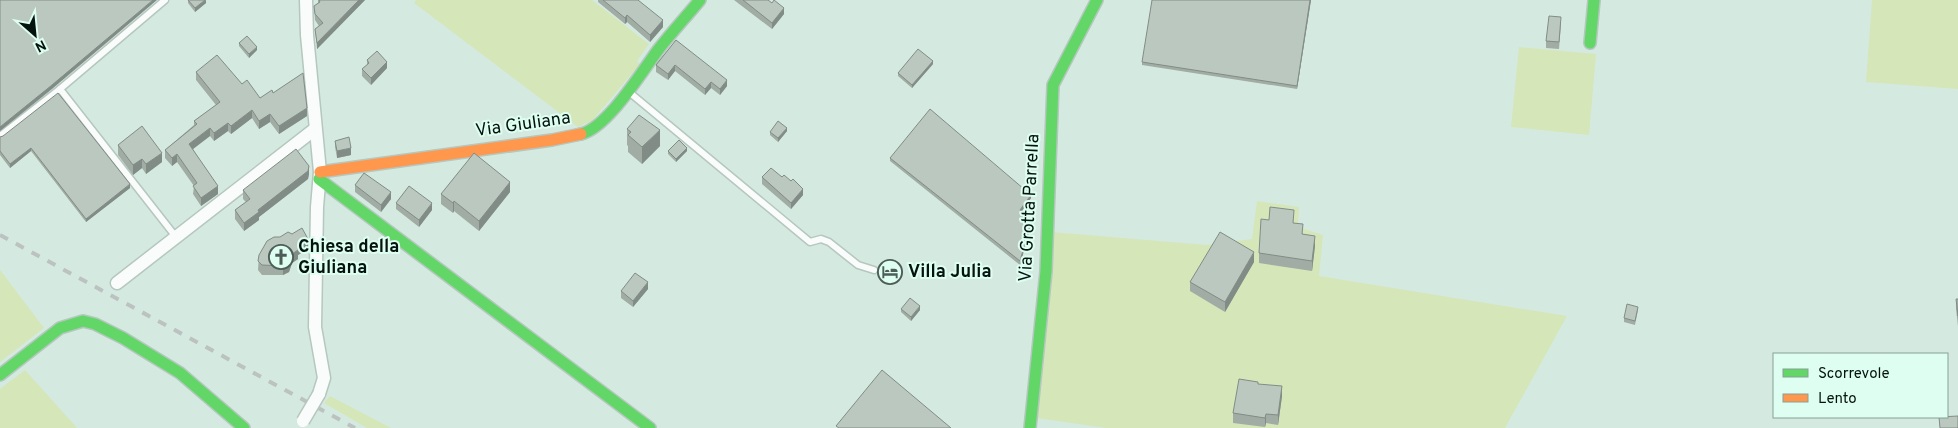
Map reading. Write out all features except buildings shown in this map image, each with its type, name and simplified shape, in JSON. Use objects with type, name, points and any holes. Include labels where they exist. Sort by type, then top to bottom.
[{"type":"street","points":[[301,425],[319,394],[324,378],[316,327],[317,207],[320,175],[307,35],[306,0]]},
{"type":"street","name":"Via Giuliana","points":[[320,175],[552,140],[589,132],[615,108],[659,48],[700,0]]},
{"type":"street","name":"Via Grotta Parrella","points":[[1030,428],[1046,271],[1053,84],[1097,0]]},
{"type":"street","points":[[1590,43],[1594,0]]},
{"type":"street","points":[[117,283],[315,128]]},
{"type":"street","points":[[320,175],[650,428]]},
{"type":"street","points":[[0,374],[60,328],[83,321],[95,324],[123,338],[180,373],[244,428]]},
{"type":"lane","points":[[0,136],[165,0]]},
{"type":"lane","points":[[60,88],[176,237]]},
{"type":"lane","points":[[628,91],[810,242],[821,239],[829,242],[858,265],[874,270]]},
{"type":"green space","points":[[416,0],[592,0],[649,44],[637,61],[640,64],[592,121],[578,127],[414,3]]},
{"type":"green space","points":[[1872,0],[1958,0],[1958,89],[1866,82]]},
{"type":"green space","points":[[1519,47],[1596,54],[1589,135],[1511,127]]},
{"type":"green space","points":[[1257,201],[1299,207],[1298,227],[1323,235],[1319,276],[1567,316],[1505,428],[1106,428],[1036,418],[1051,232],[1207,245],[1252,239]]},
{"type":"green space","points":[[0,270],[44,328],[0,362]]},
{"type":"green space","points":[[25,370],[77,428],[0,428],[0,389]]},
{"type":"green space","points":[[330,396],[391,428],[367,428],[324,403]]},
{"type":"railway","points":[[0,235],[355,428]]},
{"type":"traffic: fast","points":[[581,134],[602,122],[612,111],[663,44],[700,0]]},
{"type":"traffic: fast","points":[[1030,428],[1046,271],[1053,85],[1097,0]]},
{"type":"traffic: fast","points":[[1590,43],[1594,0]]},
{"type":"traffic: fast","points":[[319,179],[650,428]]},
{"type":"traffic: fast","points":[[0,375],[60,328],[83,321],[95,324],[123,338],[180,373],[244,428]]},
{"type":"traffic: slow","points":[[320,172],[552,140],[581,134]]},
{"type":"place","name":"Chiesa della Giuliana","points":[[281,257]]},
{"type":"place","name":"Villa Julia","points":[[890,272]]}]
